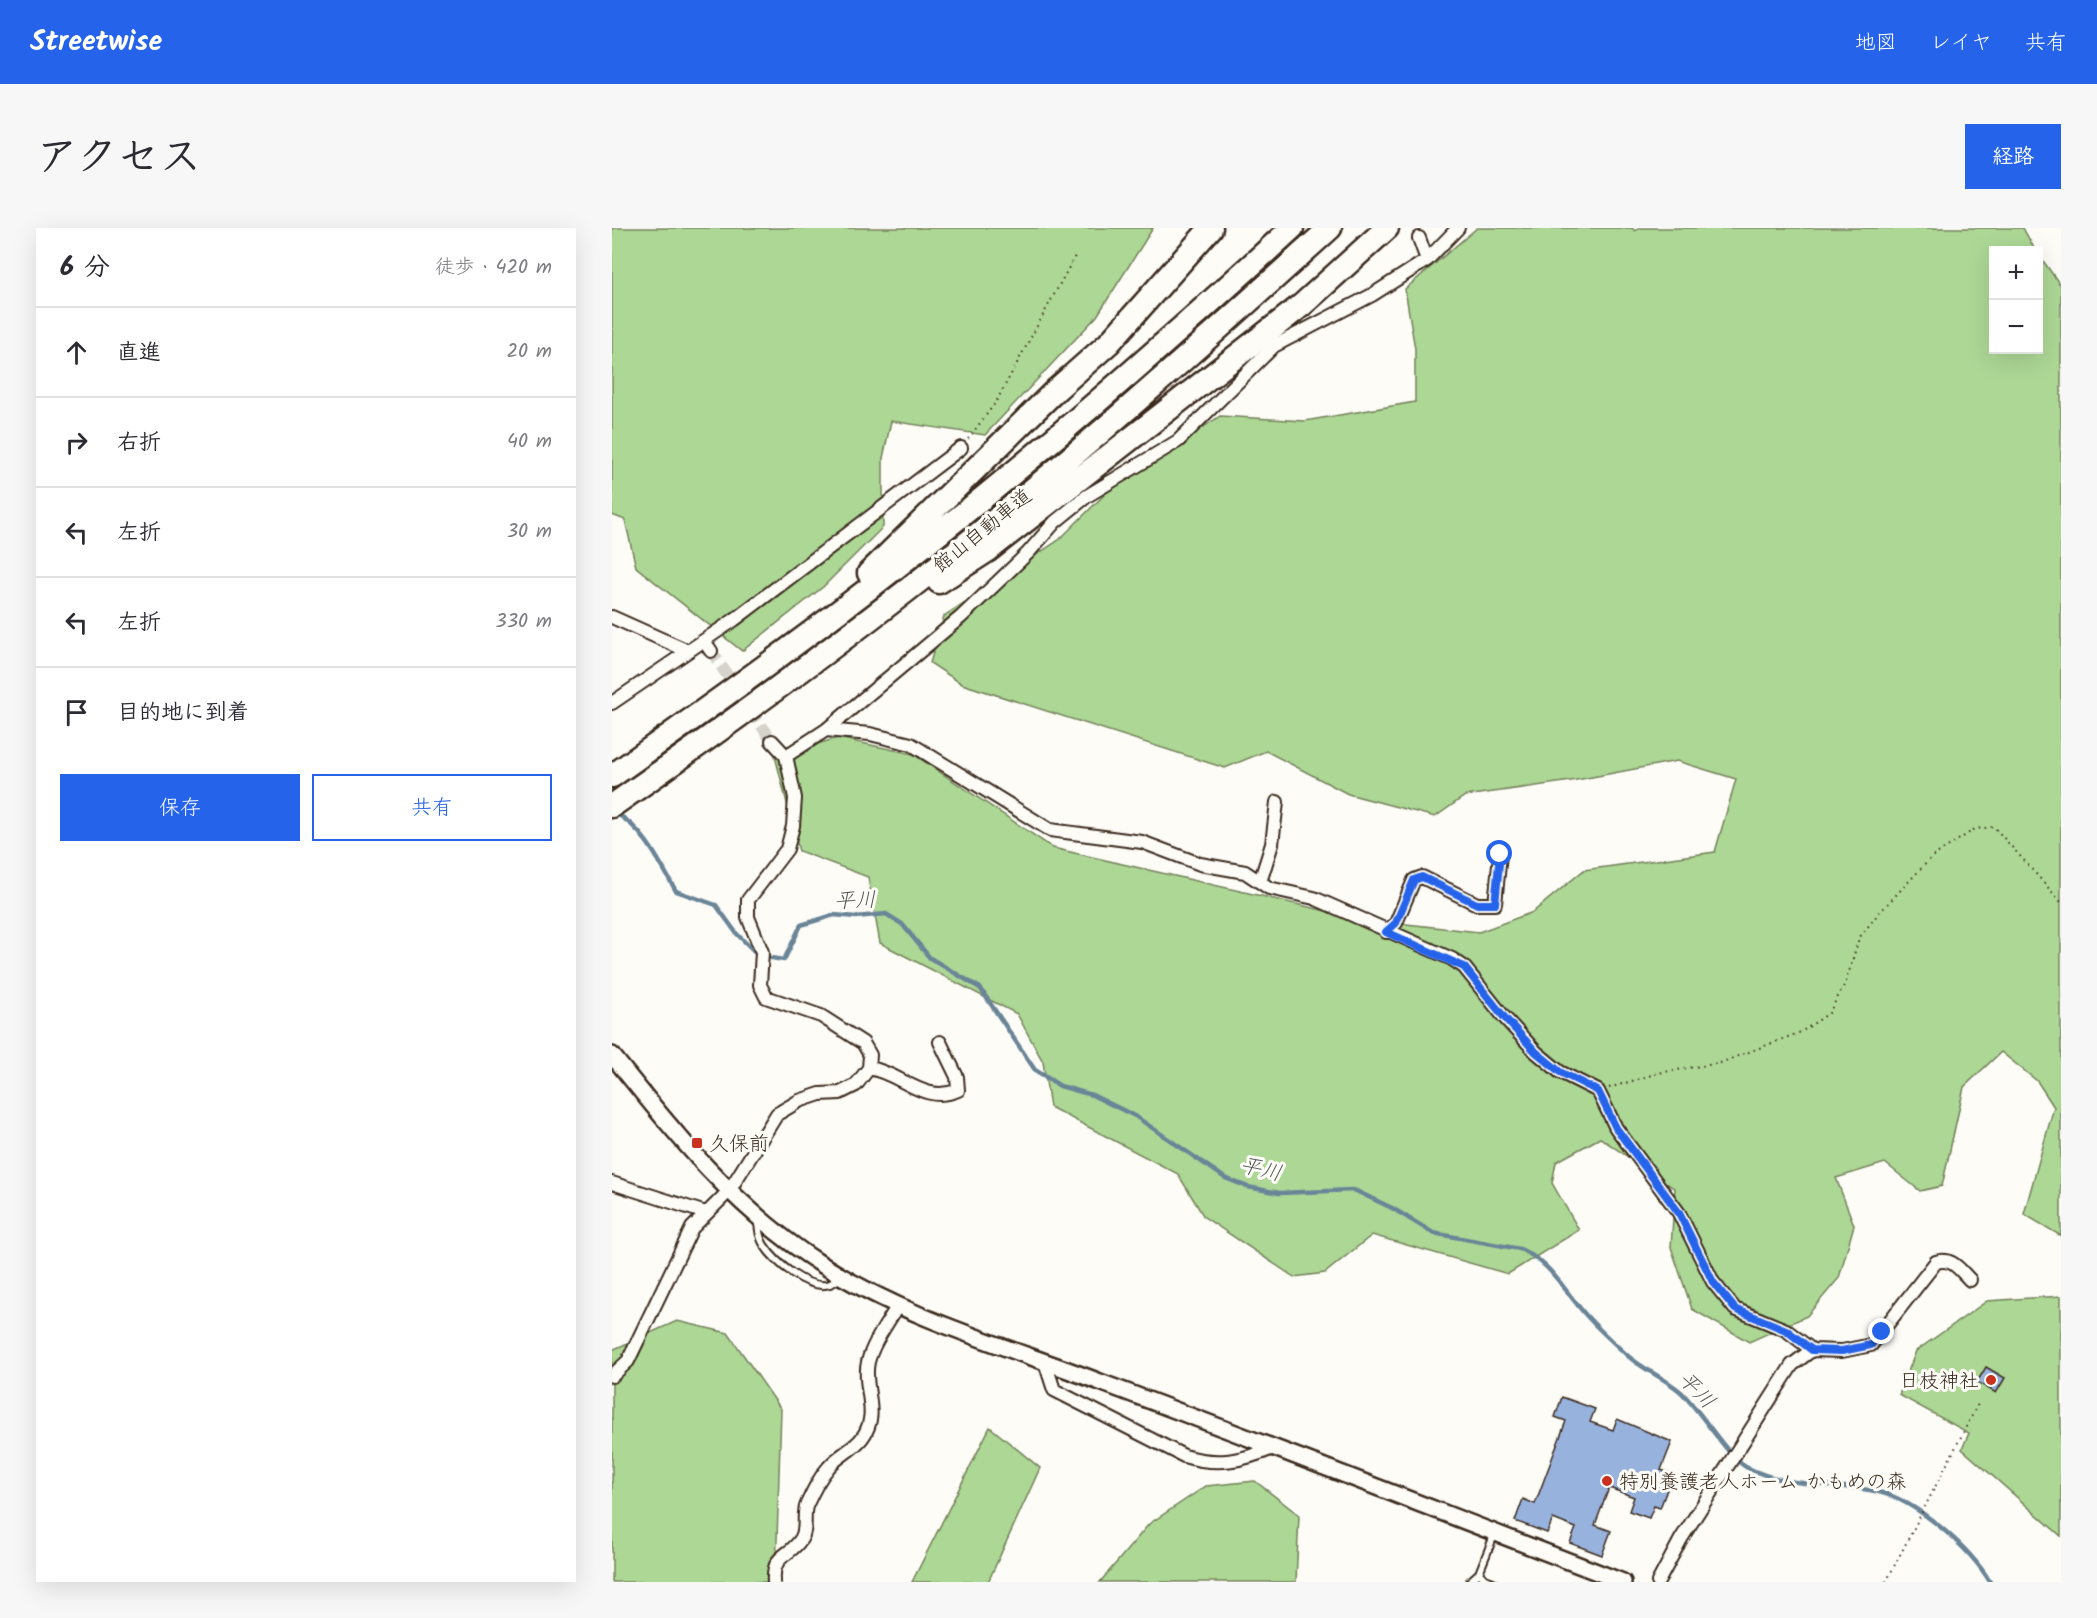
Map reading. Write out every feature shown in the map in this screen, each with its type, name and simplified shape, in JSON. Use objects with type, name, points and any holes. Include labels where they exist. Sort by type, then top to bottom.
[{"type":"highway","points":[[1109,343],[1211,228]]},
{"type":"highway","points":[[805,637],[1024,421],[1156,302],[1228,228]]},
{"type":"highway","name":"館山自動車道","points":[[612,776],[805,637],[919,550],[1035,456],[1161,348],[1292,228]]},
{"type":"highway","name":"館山自動車道","points":[[619,801],[820,657],[934,569],[1178,367],[1330,228]]},
{"type":"highway","points":[[820,657],[987,551],[1302,305],[1387,228]]},
{"type":"highway","points":[[1367,246],[1389,242],[1413,233]]},
{"type":"street","points":[[786,756],[826,730],[961,617],[1028,553],[1055,522],[1087,496],[1178,441],[1274,346],[1372,295],[1427,260],[1458,228]]},
{"type":"street","points":[[1413,233],[1427,260]]},
{"type":"street","points":[[612,703],[704,641],[961,448]]},
{"type":"street","points":[[612,617],[688,651]]},
{"type":"street","points":[[704,641],[711,651]]},
{"type":"street","points":[[826,730],[870,734],[911,744],[1050,830],[1142,842],[1200,864],[1245,872],[1269,888],[1314,898],[1464,967],[1536,1052],[1560,1072],[1598,1091],[1616,1128],[1679,1213],[1713,1282],[1735,1309],[1786,1330],[1812,1350],[1842,1351],[1871,1345],[1936,1262],[1944,1260],[1954,1263],[1970,1280]]},
{"type":"street","points":[[612,1376],[628,1361],[692,1228],[729,1191],[777,1114],[799,1101],[820,1094],[840,1093],[856,1085],[869,1068],[870,1055],[863,1043],[821,1016],[766,997],[760,985],[762,956],[748,917],[748,900],[787,849],[793,826],[795,798],[786,756],[772,741]]},
{"type":"street","points":[[1260,882],[1272,844],[1277,802]]},
{"type":"street","points":[[1386,932],[1396,923],[1414,880],[1422,877],[1477,904],[1495,904],[1500,854]]},
{"type":"street","points":[[869,1068],[883,1070],[928,1094],[945,1095],[958,1090],[957,1077],[940,1042]]},
{"type":"street","points":[[612,1055],[670,1126],[729,1191],[758,1218],[842,1276],[898,1305],[951,1328],[1623,1582]]},
{"type":"street","points":[[612,1183],[706,1214]]},
{"type":"street","points":[[774,1582],[773,1571],[779,1557],[794,1548],[803,1537],[806,1506],[828,1467],[848,1453],[863,1437],[872,1404],[867,1374],[869,1361],[898,1305]]},
{"type":"street","points":[[1659,1582],[1681,1539],[1792,1365],[1812,1350]]},
{"type":"street","points":[[1045,1362],[1054,1390],[1184,1456],[1204,1463],[1220,1463],[1249,1458],[1273,1448]]},
{"type":"lane","points":[[758,1218],[759,1233],[765,1246],[794,1274],[823,1285],[830,1284],[842,1276]]},
{"type":"lane","points":[[1469,1582],[1479,1573],[1495,1533]]},
{"type":"lane","points":[[1479,1573],[1485,1579],[1493,1582]]},
{"type":"path","points":[[961,448],[996,402],[1075,256]]},
{"type":"path","points":[[1598,1091],[1658,1074],[1720,1063],[1801,1032],[1829,1013],[1846,982],[1859,938],[1878,914],[1932,857],[1975,829],[1994,827],[2061,903]]},
{"type":"path","points":[[1886,1582],[1979,1402]]},
{"type":"green space","points":[[612,228],[1153,228],[1097,316],[985,435],[891,421],[883,458],[883,527],[823,587],[742,651],[636,567],[625,520],[612,515]]},
{"type":"green space","points":[[1477,228],[1632,228],[1635,231],[1638,228],[2023,228],[2033,246],[1989,246],[1989,354],[2043,354],[2043,261],[2061,286],[2061,1236],[2024,1214],[2054,1107],[2037,1081],[2001,1052],[1964,1087],[1942,1186],[1920,1191],[1885,1163],[1836,1178],[1854,1225],[1839,1278],[1807,1316],[1749,1342],[1692,1309],[1671,1247],[1675,1189],[1600,1138],[1556,1162],[1552,1183],[1579,1230],[1508,1274],[1372,1235],[1325,1273],[1294,1277],[1204,1217],[1178,1174],[1050,1107],[1043,1062],[1017,1014],[880,943],[868,877],[799,851],[775,756],[838,738],[913,754],[1053,848],[1361,919],[1479,932],[1533,912],[1584,870],[1715,852],[1736,779],[1677,761],[1571,781],[1465,796],[1435,817],[1348,794],[1266,751],[1225,768],[962,684],[930,663],[944,616],[1059,540],[1106,493],[1220,416],[1305,421],[1415,402],[1415,349],[1405,289]]},
{"type":"green space","points":[[2061,1296],[2061,1536],[1962,1449],[1969,1433],[1899,1395],[1916,1351],[1987,1301]]},
{"type":"green space","points":[[677,1321],[728,1333],[781,1409],[776,1573],[772,1582],[612,1582],[612,1350]]},
{"type":"green space","points":[[990,1427],[1040,1468],[988,1582],[912,1582]]},
{"type":"green space","points":[[1255,1481],[1299,1515],[1296,1582],[1100,1582],[1149,1524],[1206,1486]]},
{"type":"building","name":"日枝神社","points":[[1986,1367],[2005,1378],[1996,1393],[1977,1382]]},
{"type":"building","name":"特別養護老人ホーム かもめの森","points":[[1562,1397],[1595,1409],[1590,1422],[1613,1430],[1617,1419],[1672,1442],[1661,1470],[1673,1474],[1660,1508],[1654,1506],[1649,1518],[1629,1511],[1634,1497],[1609,1488],[1595,1525],[1611,1531],[1602,1555],[1570,1543],[1576,1528],[1553,1519],[1547,1533],[1515,1521],[1523,1499],[1535,1504],[1566,1421],[1555,1417]]},
{"type":"waterway","name":"平川","points":[[616,813],[644,838],[676,891],[716,905],[737,934],[754,951],[766,957],[784,960],[801,925],[834,915],[856,917],[886,914],[902,924],[930,958],[980,988],[1035,1070],[1060,1086],[1092,1095],[1135,1116],[1225,1178],[1248,1187],[1279,1193],[1354,1190],[1392,1208],[1433,1233],[1520,1249],[1530,1254],[1546,1267],[1591,1321],[1628,1356],[1681,1392],[1722,1443],[1746,1467],[1778,1479],[1862,1489],[1894,1497],[1926,1516],[1957,1541],[1990,1582]]},
{"type":"tunnel","points":[[711,651],[772,741]]},
{"type":"place","name":"久保前","points":[[697,1143]]},
{"type":"place","name":"日枝神社","points":[[1991,1380]]},
{"type":"place","name":"特別養護老人ホーム かもめの森","points":[[1607,1481]]},
{"type":"route","points":[[1500,854],[1498,896],[1495,904],[1477,904],[1422,877],[1414,880],[1396,923],[1386,932],[1452,959],[1464,967],[1536,1052],[1560,1072],[1598,1091],[1616,1128],[1679,1213],[1713,1282],[1735,1309],[1786,1330],[1812,1350],[1842,1351],[1871,1345],[1882,1332]]}]
